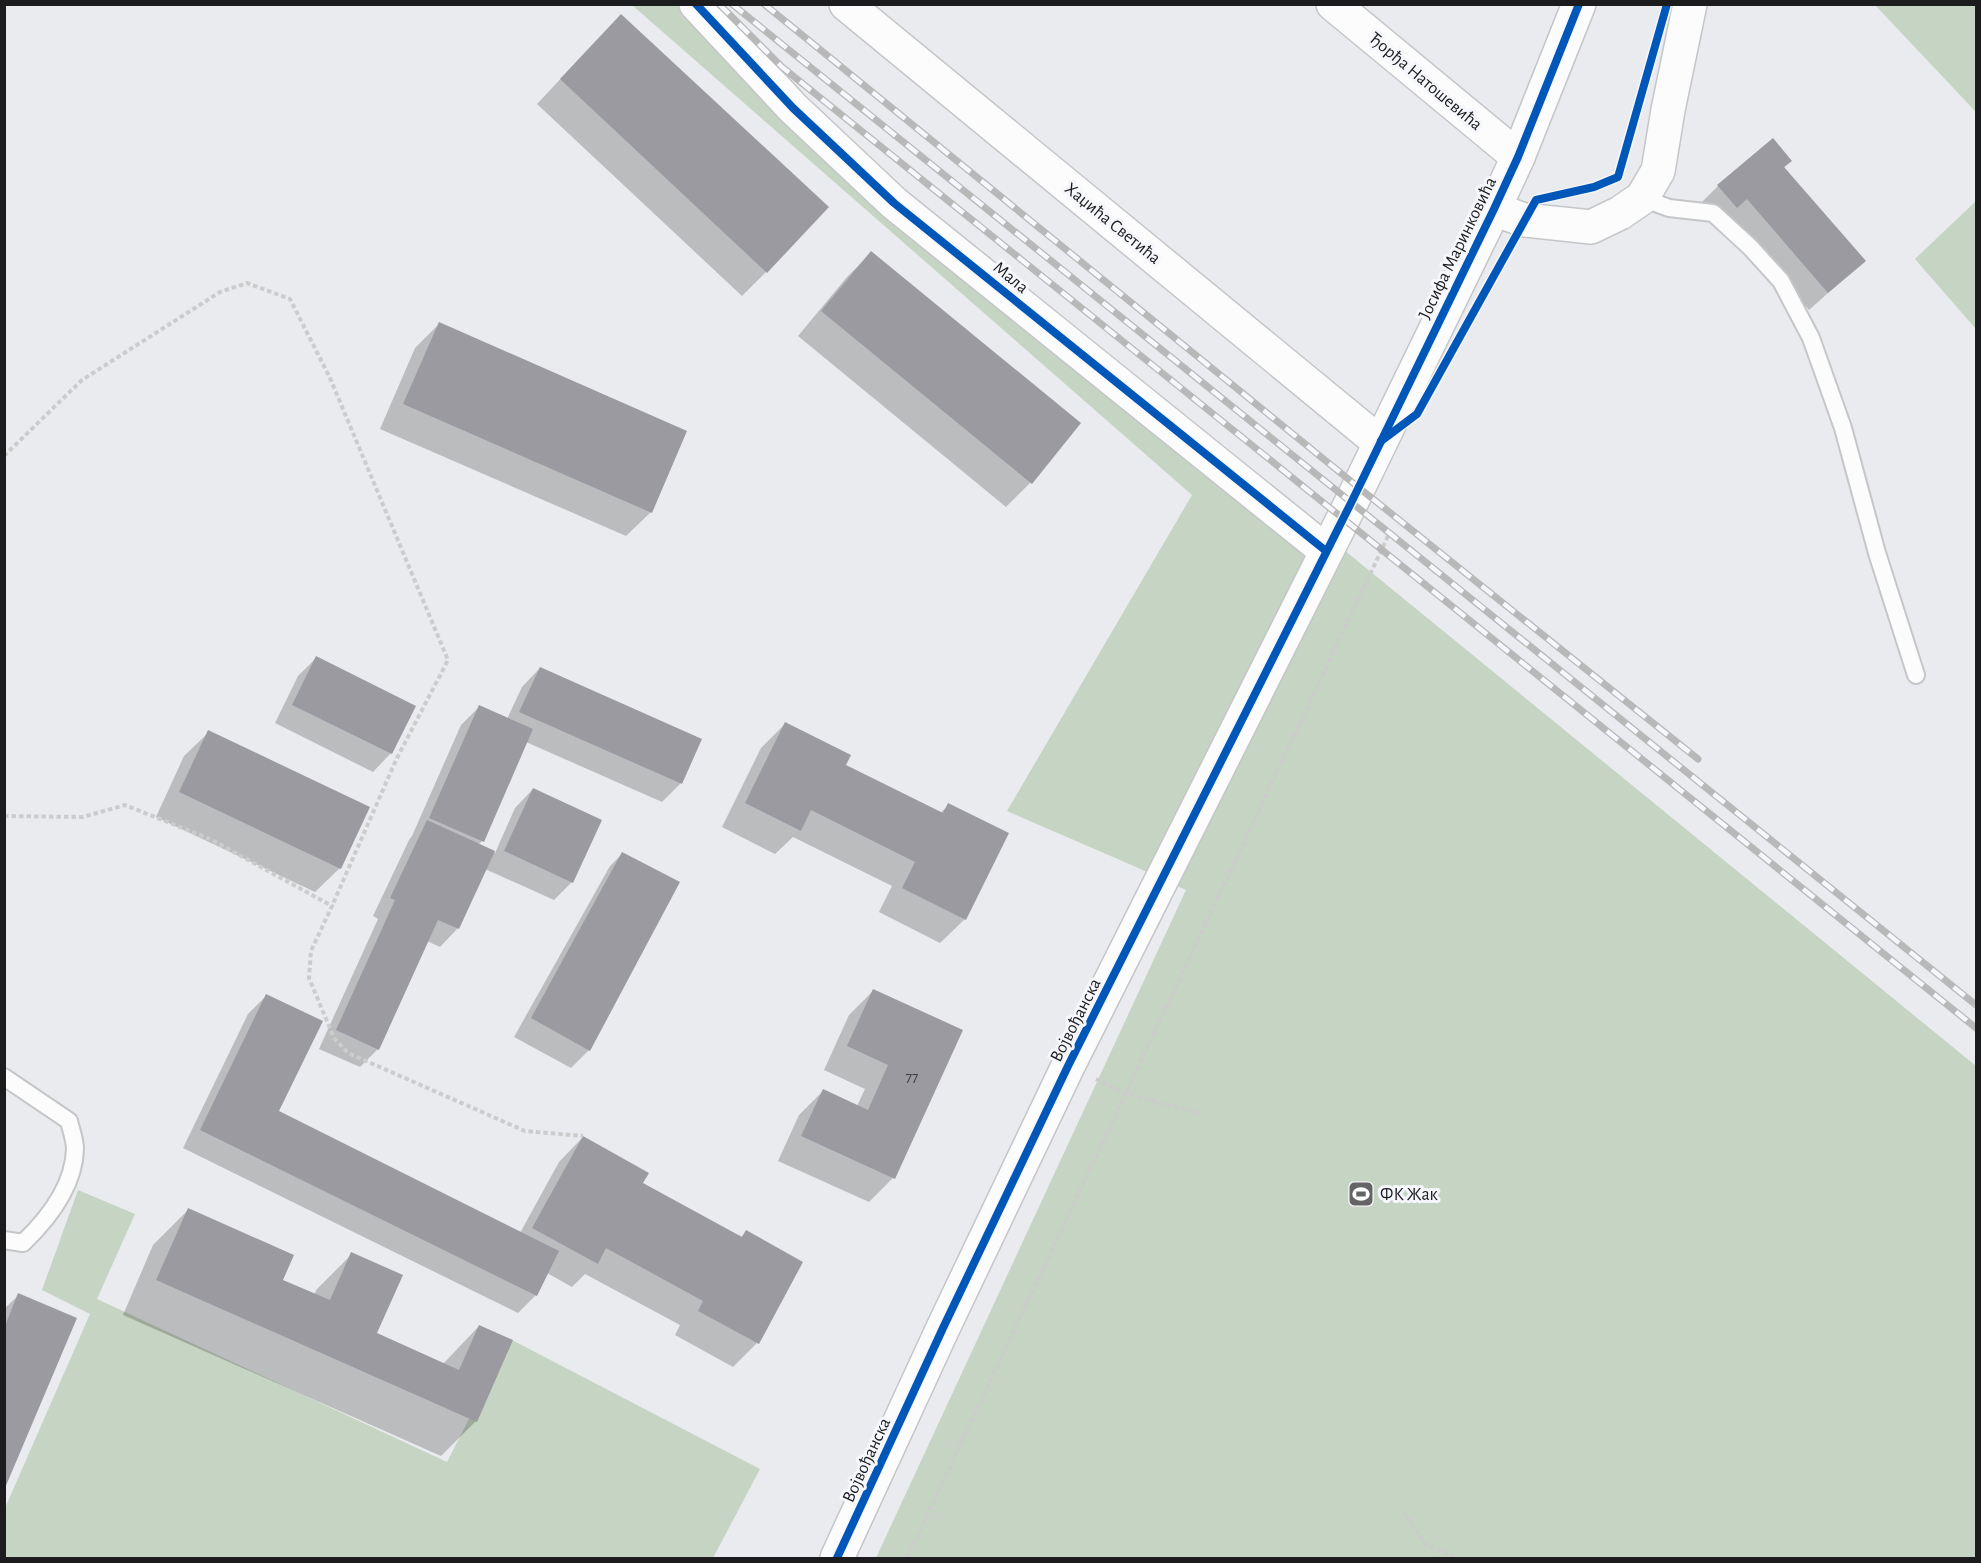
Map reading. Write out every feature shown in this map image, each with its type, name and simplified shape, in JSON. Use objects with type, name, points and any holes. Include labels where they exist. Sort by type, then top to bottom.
[{"type":"street","name":"Мала","points":[[696,4],[793,108],[894,203],[1326,551]]},
{"type":"street","name":"Хаџића Светића","points":[[846,4],[1379,442]]},
{"type":"street","name":"Ђорђа Натошевића","points":[[1333,4],[1518,157]]},
{"type":"street","name":"Јосифа Маринковића","points":[[1352,501],[1518,157],[1579,4]]},
{"type":"street","name":"Јосифа Маринковића","points":[[1494,209],[1524,220],[1591,227],[1620,213],[1642,198],[1658,171],[1690,4]]},
{"type":"street","name":"Војвођанска","points":[[837,1558],[1068,1066],[1352,501]]},
{"type":"lane","points":[[1642,198],[1669,208],[1713,213],[1750,247],[1781,281],[1811,338],[1843,428],[1877,554],[1916,675]]},
{"type":"lane","points":[[4,1077],[69,1121],[75,1148],[70,1176],[42,1224],[23,1243],[4,1240]]},
{"type":"path","points":[[4,456],[82,380],[220,292],[247,283],[290,299],[330,378],[448,660],[396,760],[333,906],[311,951],[309,978],[326,1022],[341,1047],[348,1053],[525,1131],[583,1136]]},
{"type":"path","points":[[907,1558],[1389,534]]},
{"type":"path","points":[[4,816],[83,817],[125,805],[210,839],[333,906]]},
{"type":"path","points":[[1068,1066],[1124,1093],[1199,1113]]},
{"type":"path","points":[[1403,1511],[1425,1544],[1457,1558]]},
{"type":"green space","points":[[632,5],[686,5],[734,52],[1976,1066],[1976,1558],[876,1558],[1186,890],[1007,811],[1192,495]]},
{"type":"green space","points":[[1875,5],[1976,5],[1976,112]]},
{"type":"green space","points":[[1976,201],[1976,329],[1915,259]]},
{"type":"green space","points":[[78,1190],[135,1214],[97,1299],[447,1462],[510,1339],[760,1469],[713,1558],[5,1558],[5,1508],[90,1314],[42,1290]]},
{"type":"building","points":[[621,14],[829,207],[767,273],[560,79]]},
{"type":"building","points":[[1773,138],[1792,161],[1784,167],[1866,261],[1828,293],[1747,199],[1737,208],[1717,185]]},
{"type":"building","points":[[871,251],[1081,423],[1032,484],[821,311]]},
{"type":"building","points":[[439,322],[687,431],[652,513],[403,404]]},
{"type":"building","points":[[316,656],[416,706],[392,754],[292,705]]},
{"type":"building","points":[[540,667],[702,739],[682,784],[519,712]]},
{"type":"building","points":[[479,705],[533,729],[484,842],[429,818]]},
{"type":"building","points":[[785,722],[851,755],[846,765],[943,813],[948,803],[1009,833],[966,920],[902,888],[915,862],[811,810],[801,831],[745,803]]},
{"type":"building","points":[[208,730],[370,807],[341,869],[179,792]]},
{"type":"building","points":[[533,788],[602,820],[573,883],[504,851]]},
{"type":"building","points":[[427,820],[495,851],[459,929],[438,920],[379,1050],[336,1030],[395,900],[390,898]]},
{"type":"building","points":[[622,852],[680,882],[590,1051],[531,1018]]},
{"type":"building","points":[[873,989],[963,1030],[895,1179],[801,1136],[823,1089],[868,1110],[888,1065],[847,1046]]},
{"type":"building","points":[[266,994],[323,1021],[279,1111],[559,1251],[537,1296],[200,1130]]},
{"type":"building","points":[[583,1136],[649,1173],[643,1183],[742,1237],[746,1230],[803,1262],[759,1344],[698,1311],[703,1301],[606,1248],[598,1264],[532,1228]]},
{"type":"building","points":[[188,1208],[294,1255],[283,1280],[330,1300],[351,1252],[403,1275],[377,1333],[459,1370],[479,1325],[513,1340],[477,1422],[156,1280]]},
{"type":"building","points":[[18,1293],[77,1318],[5,1488],[5,1326]]},
{"type":"railway","points":[[719,4],[782,67],[1976,1028]]},
{"type":"railway","points":[[732,4],[1976,1005]]},
{"type":"railway","points":[[764,4],[1358,487],[1698,759]]},
{"type":"cycle path","points":[[696,4],[793,108],[894,203],[1326,551]]},
{"type":"cycle path","points":[[837,1558],[1068,1066],[1352,501],[1494,209],[1518,157],[1579,4]]},
{"type":"cycle path","points":[[1381,441],[1417,414],[1536,200],[1594,187],[1618,177],[1667,4]]},
{"type":"place","name":"ФК Жак","points":[[1361,1194]]}]
